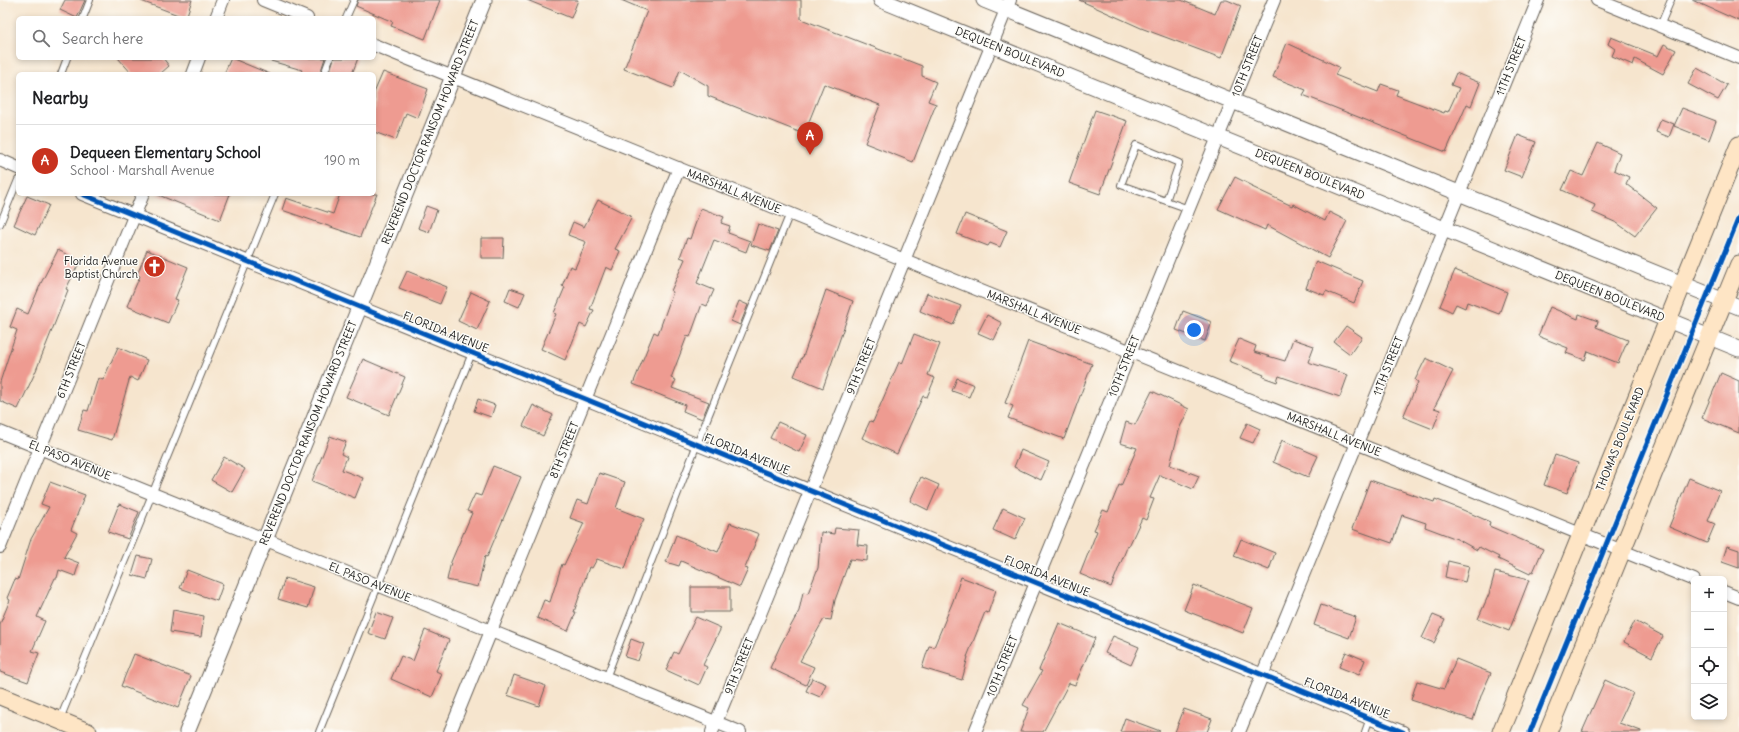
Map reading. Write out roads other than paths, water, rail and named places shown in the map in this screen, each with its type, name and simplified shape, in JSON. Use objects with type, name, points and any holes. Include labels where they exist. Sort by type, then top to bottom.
[{"type":"main road","name":"THOMAS BOULEVARD","points":[[1501,732],[1739,145]]},
{"type":"main road","points":[[1548,732],[1709,336],[1732,304],[1739,264]]},
{"type":"main road","points":[[0,696],[88,732]]},
{"type":"street","points":[[217,16],[223,0]]},
{"type":"street","points":[[263,0],[302,16]]},
{"type":"street","name":"REVEREND DOCTOR RANSOM HOWARD STREET","points":[[187,732],[484,0]]},
{"type":"street","name":"DEQUEEN BOULEVARD","points":[[881,0],[1739,348]]},
{"type":"street","points":[[984,0],[1008,4],[1233,101],[1732,304]]},
{"type":"street","name":"10TH STREET","points":[[975,732],[1274,0]]},
{"type":"street","name":"11TH STREET","points":[[1239,732],[1538,0]]},
{"type":"street","points":[[1597,0],[1739,58]]},
{"type":"street","name":"9TH STREET","points":[[714,727],[1008,4]]},
{"type":"street","name":"MARSHALL AVENUE","points":[[376,46],[1691,579]]},
{"type":"street","points":[[194,72],[198,60]]},
{"type":"street","points":[[0,160],[16,167]]},
{"type":"street","name":"8TH STREET","points":[[450,732],[679,168]]},
{"type":"street","name":"FLORIDA AVENUE","points":[[87,196],[1403,732]]},
{"type":"street","name":"6TH STREET","points":[[0,547],[142,196]]},
{"type":"street","name":"EL PASO AVENUE","points":[[0,432],[606,678],[714,727],[740,732]]},
{"type":"street","points":[[1727,593],[1739,598]]},
{"type":"lane","points":[[84,16],[90,0]]},
{"type":"lane","points":[[347,16],[354,0]]},
{"type":"lane","points":[[1660,26],[1671,0]]},
{"type":"lane","points":[[61,72],[66,60]]},
{"type":"lane","points":[[325,72],[329,60]]},
{"type":"lane","points":[[1166,201],[1180,163],[1136,145],[1121,185],[1166,201],[1189,209]]},
{"type":"lane","points":[[0,224],[16,185]]},
{"type":"lane","points":[[60,721],[274,196]]},
{"type":"lane","points":[[606,678],[697,444],[790,213]]},
{"type":"lane","points":[[319,732],[472,353]]},
{"type":"lane","points":[[1365,732],[1370,718]]},
{"type":"place","name":"Dequeen Elementary School","points":[[810,155]]},
{"type":"place","name":"Florida Avenue Baptist Church","points":[[154,267]]}]
